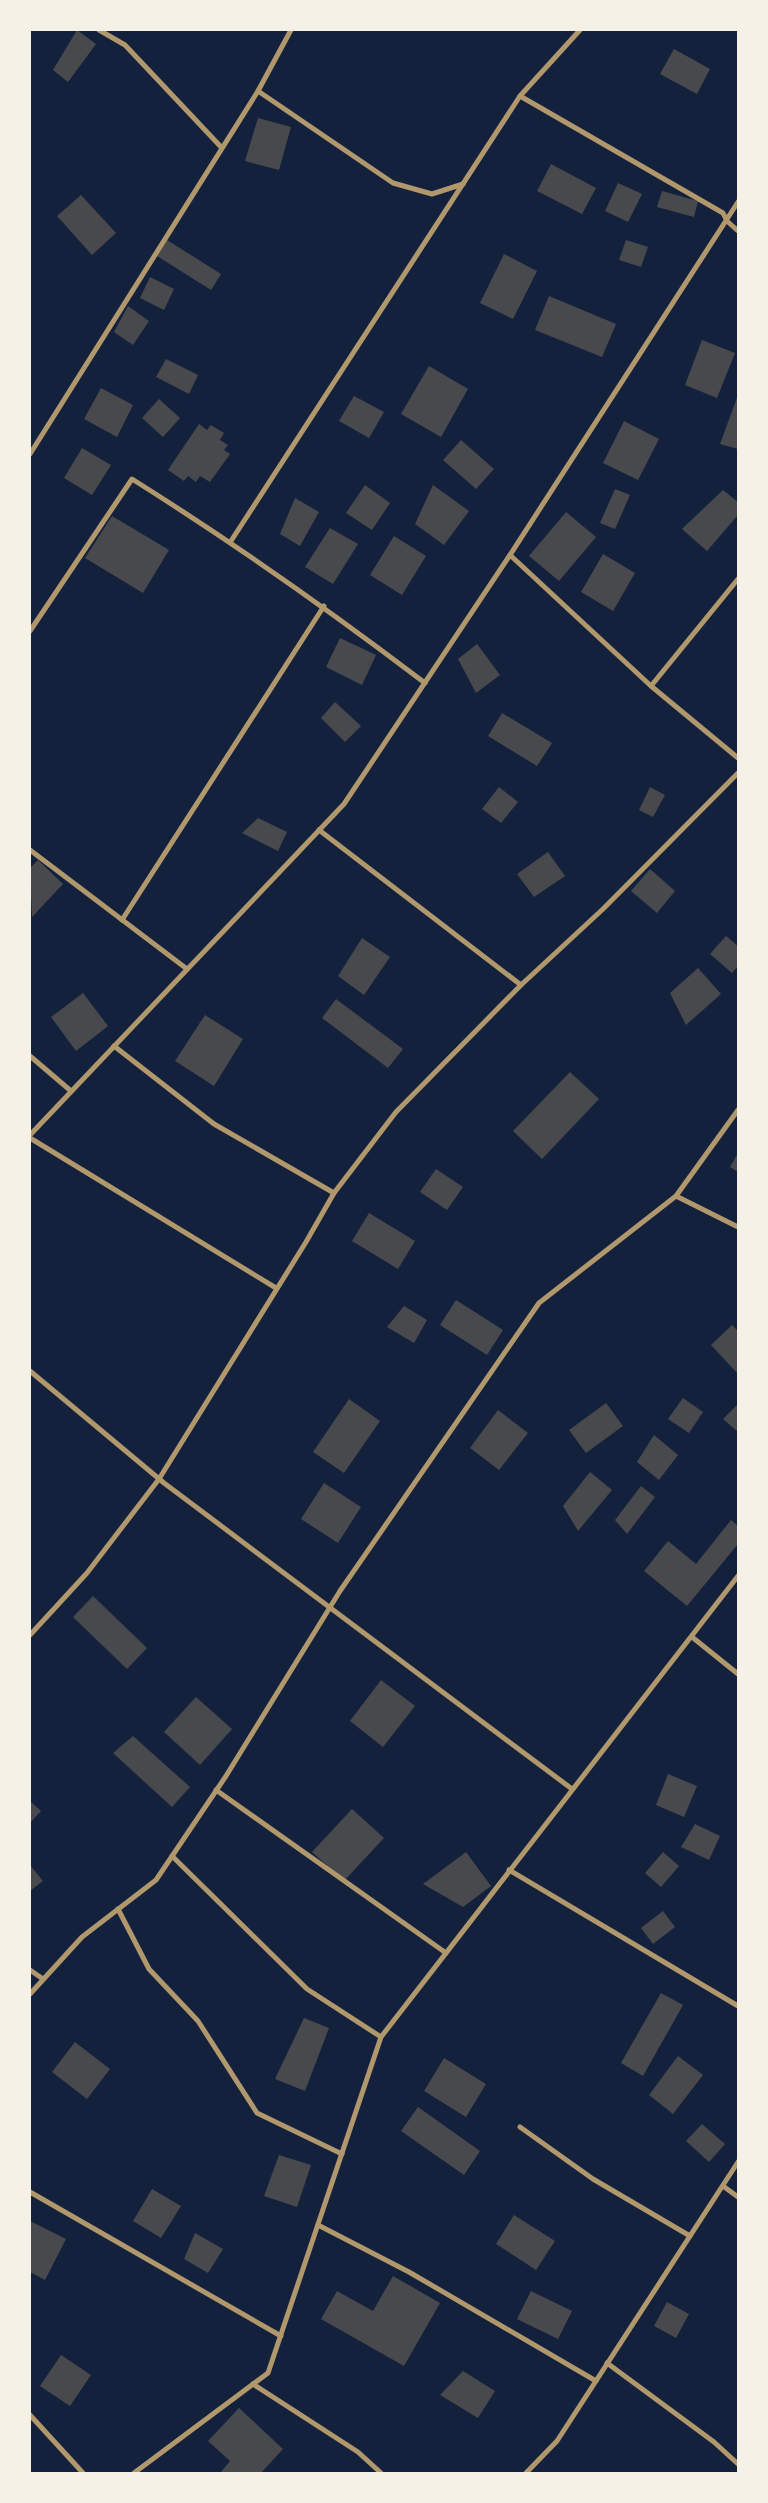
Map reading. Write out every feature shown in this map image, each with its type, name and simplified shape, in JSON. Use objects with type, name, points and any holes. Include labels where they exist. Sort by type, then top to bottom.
[{"type":"street","points":[[99,30],[125,45],[222,148]]},
{"type":"street","points":[[30,454],[258,91],[291,30]]},
{"type":"street","points":[[230,541],[520,96],[580,30]]},
{"type":"street","points":[[258,91],[393,183],[432,194],[463,184]]},
{"type":"street","points":[[520,96],[723,212],[727,221],[738,231]]},
{"type":"street","points":[[276,1288],[30,1136],[344,804],[510,555],[738,202]]},
{"type":"street","points":[[30,631],[132,479],[230,541],[324,606],[425,683]]},
{"type":"street","points":[[510,555],[650,686],[738,758]]},
{"type":"street","points":[[650,686],[738,579]]},
{"type":"street","points":[[122,920],[324,606]]},
{"type":"street","points":[[30,1635],[87,1573],[158,1479],[334,1193],[396,1112],[521,985],[603,909],[738,773]]},
{"type":"street","points":[[319,830],[521,985]]},
{"type":"street","points":[[30,850],[187,969]]},
{"type":"street","points":[[114,1046],[214,1124],[334,1193]]},
{"type":"street","points":[[30,1056],[71,1091]]},
{"type":"street","points":[[30,1994],[82,1937],[156,1880],[216,1790],[330,1608],[538,1302],[676,1196],[738,1110]]},
{"type":"street","points":[[676,1196],[738,1227]]},
{"type":"street","points":[[30,1371],[158,1479],[572,1789]]},
{"type":"street","points":[[134,2473],[268,2373],[381,2037],[738,1576]]},
{"type":"street","points":[[692,1637],[738,1674]]},
{"type":"street","points":[[216,1790],[446,1952]]},
{"type":"street","points":[[172,1856],[307,1989],[381,2037]]},
{"type":"street","points":[[509,1870],[738,2006]]},
{"type":"street","points":[[118,1909],[149,1969],[198,2021],[257,2113],[342,2154]]},
{"type":"street","points":[[30,1970],[43,1979]]},
{"type":"street","points":[[520,2127],[593,2179],[690,2236]]},
{"type":"street","points":[[526,2473],[557,2440],[738,2162]]},
{"type":"street","points":[[723,2186],[738,2197]]},
{"type":"street","points":[[30,2192],[280,2336]]},
{"type":"street","points":[[318,2225],[409,2272],[596,2381]]},
{"type":"street","points":[[607,2364],[714,2442],[738,2464]]},
{"type":"street","points":[[253,2384],[358,2452],[381,2473]]},
{"type":"street","points":[[30,2415],[83,2473]]},
{"type":"building","points":[[77,30],[96,44],[68,82],[53,70]]},
{"type":"building","points":[[674,49],[710,69],[697,94],[660,74]]},
{"type":"building","points":[[258,118],[291,127],[279,170],[245,161]]},
{"type":"building","points":[[551,164],[596,188],[582,214],[537,191]]},
{"type":"building","points":[[618,183],[642,194],[628,222],[605,211]]},
{"type":"building","points":[[662,191],[698,201],[694,217],[657,207]]},
{"type":"building","points":[[81,195],[116,233],[92,255],[57,216]]},
{"type":"building","points":[[167,240],[221,274],[211,290],[157,256]]},
{"type":"building","points":[[626,240],[648,247],[641,267],[619,260]]},
{"type":"building","points":[[504,254],[537,271],[513,319],[480,303]]},
{"type":"building","points":[[150,277],[174,289],[164,310],[140,298]]},
{"type":"building","points":[[549,296],[616,324],[602,357],[535,330]]},
{"type":"building","points":[[128,306],[149,321],[133,345],[114,332]]},
{"type":"building","points":[[702,340],[735,353],[717,398],[685,385]]},
{"type":"building","points":[[166,359],[198,375],[189,394],[156,377]]},
{"type":"building","points":[[429,366],[468,389],[441,437],[401,414]]},
{"type":"building","points":[[101,388],[133,405],[117,437],[84,419]]},
{"type":"building","points":[[738,395],[738,449],[720,444]]},
{"type":"building","points":[[354,396],[384,412],[369,438],[339,421]]},
{"type":"building","points":[[159,399],[180,418],[163,437],[142,418]]},
{"type":"building","points":[[624,421],[659,439],[638,480],[603,463]]},
{"type":"building","points":[[199,424],[207,430],[211,425],[224,433],[220,440],[228,445],[224,450],[230,454],[210,482],[200,476],[196,482],[188,476],[184,481],[168,470]]},
{"type":"building","points":[[461,440],[494,469],[476,489],[443,460]]},
{"type":"building","points":[[82,448],[111,465],[92,495],[64,478]]},
{"type":"building","points":[[365,485],[390,503],[372,530],[346,513]]},
{"type":"building","points":[[433,485],[469,511],[444,545],[415,524]]},
{"type":"building","points":[[615,489],[630,495],[615,529],[600,523]]},
{"type":"building","points":[[723,490],[738,502],[738,515],[707,551],[682,529]]},
{"type":"building","points":[[295,498],[319,512],[300,546],[280,534]]},
{"type":"building","points":[[566,512],[596,537],[559,581],[529,556]]},
{"type":"building","points":[[112,516],[169,550],[143,593],[85,558]]},
{"type":"building","points":[[330,528],[358,544],[333,584],[305,567]]},
{"type":"building","points":[[394,536],[426,556],[402,595],[370,575]]},
{"type":"building","points":[[603,554],[635,573],[613,611],[581,592]]},
{"type":"building","points":[[340,638],[376,655],[362,685],[326,667]]},
{"type":"building","points":[[477,644],[500,675],[476,693],[458,659]]},
{"type":"building","points":[[335,702],[361,726],[345,742],[321,718]]},
{"type":"building","points":[[502,713],[552,743],[537,766],[488,736]]},
{"type":"building","points":[[499,787],[518,802],[501,823],[482,809]]},
{"type":"building","points":[[650,787],[665,795],[653,817],[639,810]]},
{"type":"building","points":[[258,818],[287,832],[278,851],[242,833]]},
{"type":"building","points":[[548,852],[565,876],[534,897],[517,874]]},
{"type":"building","points":[[38,860],[63,884],[32,917],[30,868]]},
{"type":"building","points":[[650,869],[675,891],[657,913],[631,891]]},
{"type":"building","points":[[726,936],[738,946],[738,966],[732,973],[710,954]]},
{"type":"building","points":[[362,938],[390,957],[364,995],[338,976]]},
{"type":"building","points":[[698,968],[721,994],[686,1025],[670,993]]},
{"type":"building","points":[[83,993],[108,1026],[76,1051],[51,1017]]},
{"type":"building","points":[[336,999],[403,1049],[388,1068],[322,1018]]},
{"type":"building","points":[[205,1015],[243,1039],[214,1086],[175,1061]]},
{"type":"building","points":[[570,1072],[599,1099],[542,1159],[513,1131]]},
{"type":"building","points":[[738,1153],[738,1172],[730,1167]]},
{"type":"building","points":[[436,1169],[463,1187],[447,1210],[420,1192]]},
{"type":"building","points":[[369,1213],[415,1241],[398,1269],[352,1241]]},
{"type":"building","points":[[456,1300],[503,1330],[487,1355],[440,1325]]},
{"type":"building","points":[[404,1306],[427,1320],[414,1343],[387,1327]]},
{"type":"building","points":[[732,1325],[738,1331],[738,1374],[711,1345]]},
{"type":"building","points":[[683,1398],[703,1412],[689,1433],[668,1419]]},
{"type":"building","points":[[349,1399],[380,1421],[344,1473],[313,1452]]},
{"type":"building","points":[[606,1403],[623,1426],[586,1453],[569,1430]]},
{"type":"building","points":[[738,1404],[738,1432],[723,1419]]},
{"type":"building","points":[[498,1410],[528,1433],[499,1470],[470,1448]]},
{"type":"building","points":[[654,1435],[678,1455],[659,1480],[637,1462]]},
{"type":"building","points":[[590,1472],[612,1490],[578,1531],[563,1506]]},
{"type":"building","points":[[324,1483],[361,1507],[338,1543],[301,1519]]},
{"type":"building","points":[[641,1486],[655,1497],[627,1534],[615,1520]]},
{"type":"building","points":[[731,1520],[738,1526],[738,1544],[687,1606],[644,1571],[668,1541],[696,1564]]},
{"type":"building","points":[[93,1596],[147,1648],[127,1669],[73,1617]]},
{"type":"building","points":[[381,1680],[415,1706],[383,1747],[350,1721]]},
{"type":"building","points":[[196,1697],[232,1729],[200,1765],[164,1732]]},
{"type":"building","points":[[133,1736],[190,1787],[172,1807],[113,1753]]},
{"type":"building","points":[[668,1774],[697,1786],[684,1817],[656,1805]]},
{"type":"building","points":[[30,1801],[41,1811],[30,1823]]},
{"type":"building","points":[[352,1809],[384,1838],[344,1881],[312,1852]]},
{"type":"building","points":[[695,1824],[720,1836],[709,1860],[681,1847]]},
{"type":"building","points":[[466,1852],[491,1886],[463,1907],[423,1884]]},
{"type":"building","points":[[663,1852],[679,1866],[661,1887],[645,1873]]},
{"type":"building","points":[[30,1865],[43,1881],[30,1891]]},
{"type":"building","points":[[663,1911],[675,1927],[653,1944],[641,1928]]},
{"type":"building","points":[[661,1993],[683,2005],[643,2076],[621,2063]]},
{"type":"building","points":[[304,2018],[329,2028],[305,2091],[275,2079]]},
{"type":"building","points":[[75,2042],[110,2069],[87,2099],[52,2072]]},
{"type":"building","points":[[678,2056],[703,2075],[673,2114],[649,2095]]},
{"type":"building","points":[[444,2058],[486,2084],[466,2117],[424,2091]]},
{"type":"building","points":[[418,2107],[480,2151],[464,2175],[401,2131]]},
{"type":"building","points":[[702,2124],[725,2144],[709,2162],[686,2141]]},
{"type":"building","points":[[279,2155],[311,2165],[297,2207],[264,2196]]},
{"type":"building","points":[[152,2189],[181,2206],[161,2238],[133,2221]]},
{"type":"building","points":[[514,2215],[555,2241],[536,2270],[496,2244]]},
{"type":"building","points":[[30,2221],[66,2239],[45,2280],[30,2272]]},
{"type":"building","points":[[195,2233],[223,2249],[208,2273],[184,2259]]},
{"type":"building","points":[[393,2276],[440,2303],[404,2366],[321,2319],[337,2291],[373,2311]]},
{"type":"building","points":[[531,2291],[572,2311],[558,2339],[517,2319]]},
{"type":"building","points":[[667,2302],[689,2314],[676,2338],[654,2326]]},
{"type":"building","points":[[61,2355],[91,2375],[70,2406],[40,2386]]},
{"type":"building","points":[[463,2371],[495,2391],[478,2418],[440,2395]]},
{"type":"building","points":[[239,2408],[283,2449],[261,2473],[220,2473],[230,2461],[208,2441]]}]
